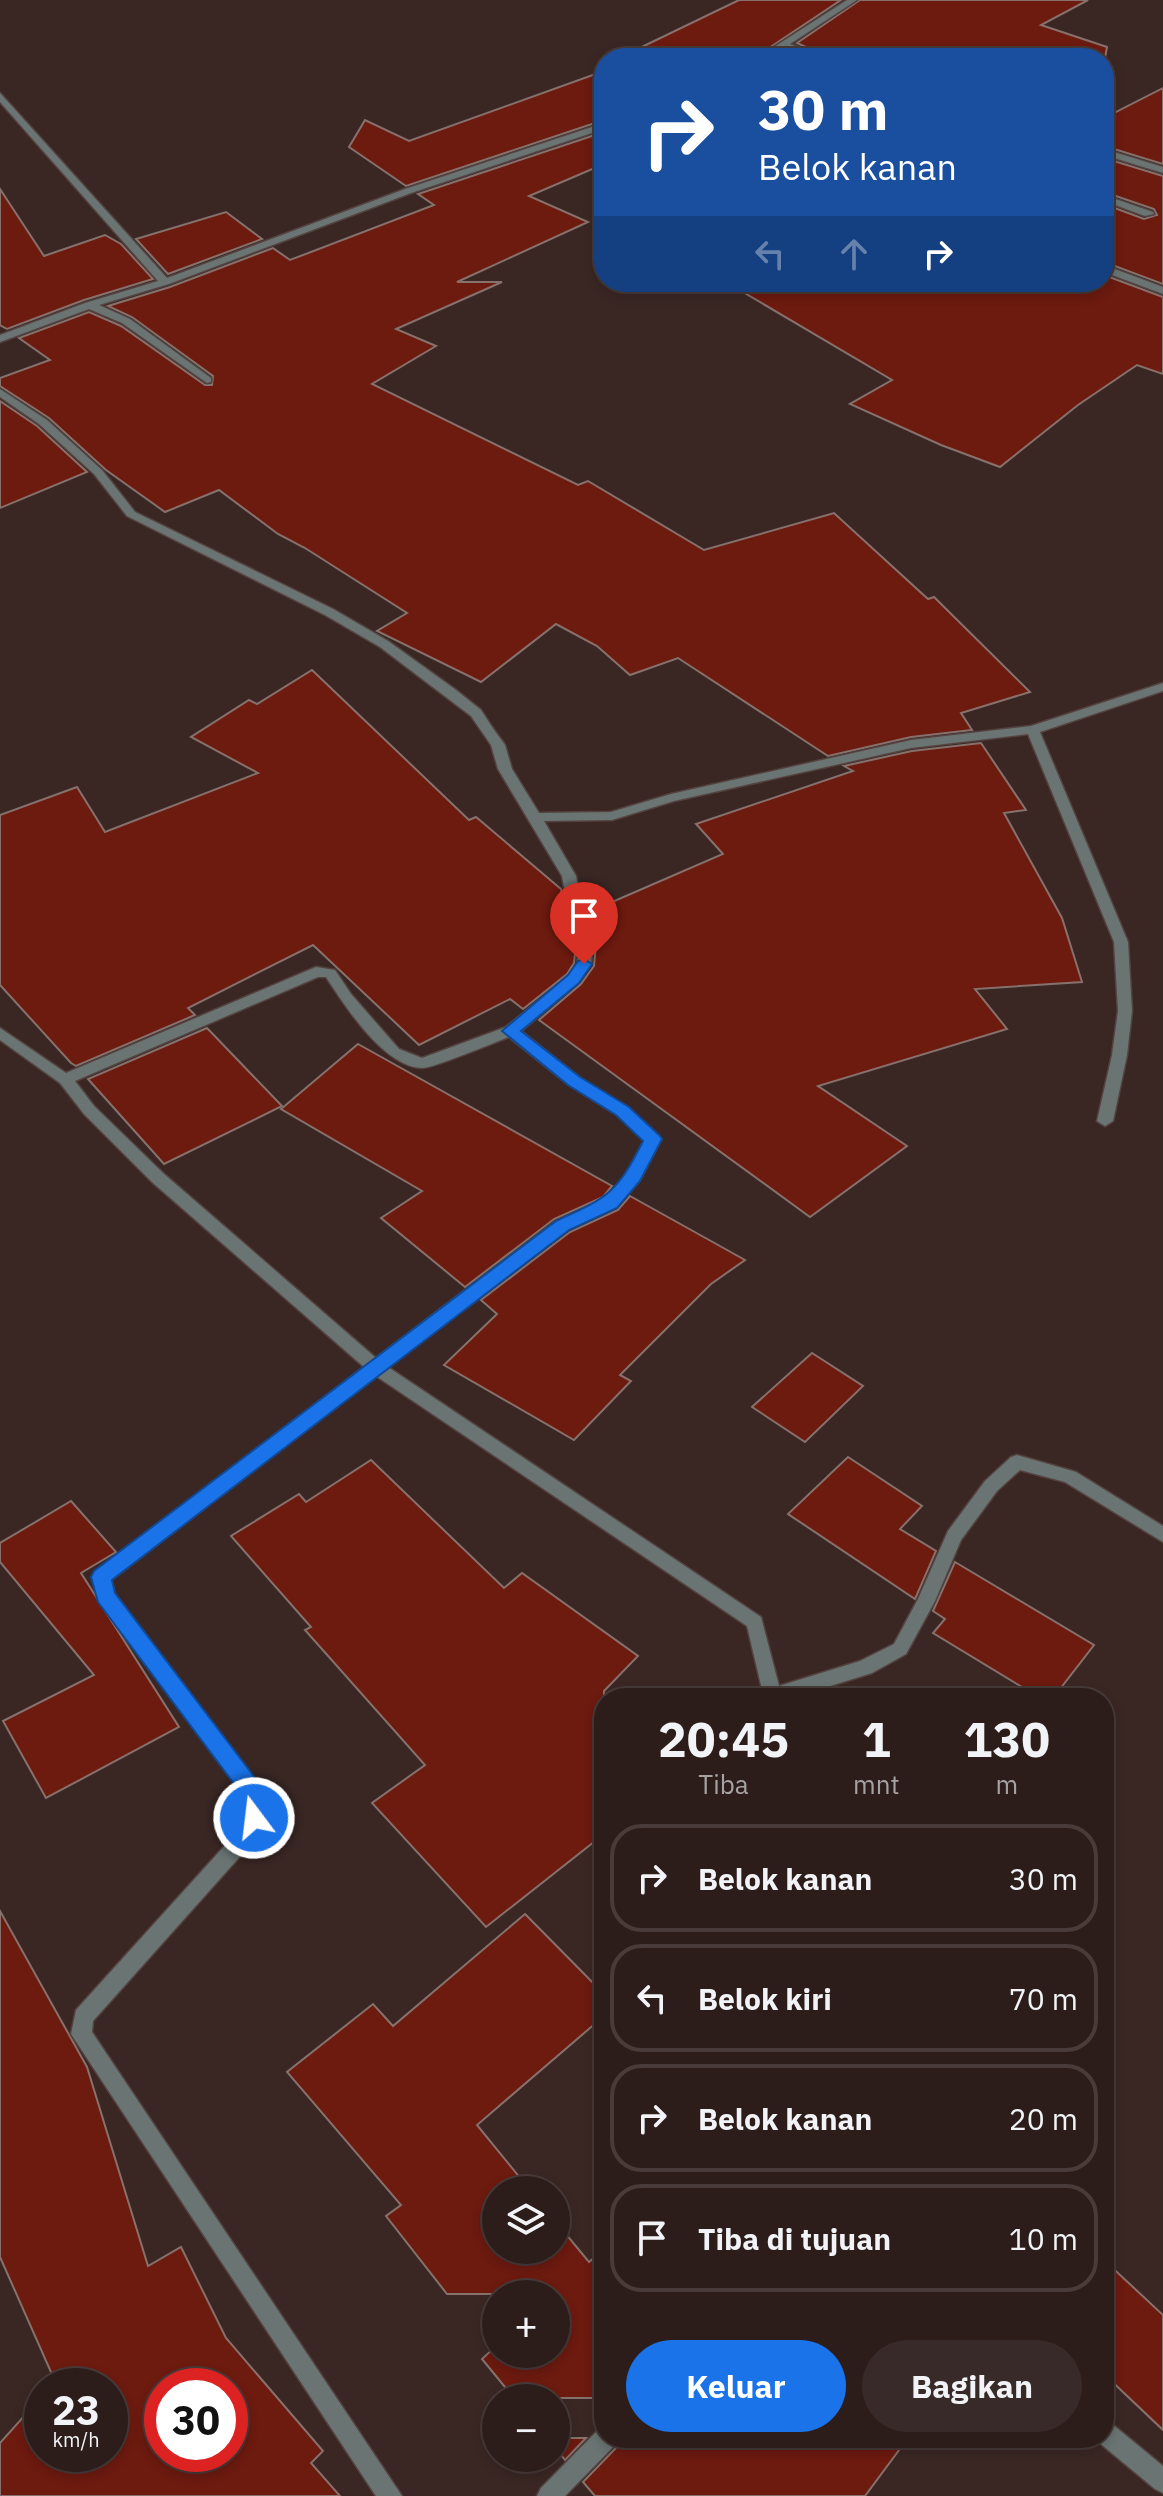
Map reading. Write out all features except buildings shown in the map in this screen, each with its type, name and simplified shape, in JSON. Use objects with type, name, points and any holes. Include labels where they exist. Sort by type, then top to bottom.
[{"type":"street","points":[[777,48],[853,0]]},
{"type":"street","points":[[783,44],[794,48]]},
{"type":"street","points":[[0,96],[165,282]]},
{"type":"street","points":[[0,339],[89,305],[165,282],[340,215],[594,129]]},
{"type":"street","points":[[1114,155],[1163,170]]},
{"type":"street","points":[[1114,202],[1149,214]]},
{"type":"street","points":[[1114,272],[1163,291]]},
{"type":"street","points":[[89,305],[126,321],[207,380]]},
{"type":"street","points":[[0,392],[43,422],[98,472],[131,514],[329,612],[384,644],[476,713],[498,745],[505,769],[569,876],[577,919],[586,945],[584,964],[574,979],[511,1031],[422,1063],[394,1053],[346,997],[330,973],[316,972],[65,1079]]},
{"type":"street","points":[[535,817],[612,816],[671,798],[911,744],[1033,730],[1163,687]]},
{"type":"street","points":[[1033,730],[1124,953],[1125,1039],[1105,1121]]},
{"type":"street","points":[[390,2496],[81,2034],[83,2017],[245,1837],[254,1818],[251,1790],[106,1596],[101,1577],[562,1225],[611,1203],[634,1176],[653,1139],[622,1111],[574,1081],[511,1031]]},
{"type":"street","points":[[0,1033],[65,1079],[89,1110],[158,1178],[375,1367],[755,1622],[771,1688]]},
{"type":"street","points":[[801,1688],[865,1667],[900,1649],[926,1601],[954,1536],[991,1486],[1017,1462],[1070,1477],[1163,1535]]},
{"type":"street","points":[[1114,2440],[1163,2481]]},
{"type":"street","points":[[549,2496],[596,2448]]},
{"type":"route","points":[[254,1818],[251,1790],[106,1596],[101,1577],[562,1225],[611,1203],[634,1176],[653,1139],[622,1111],[574,1081],[511,1031],[574,979],[584,964]]}]
